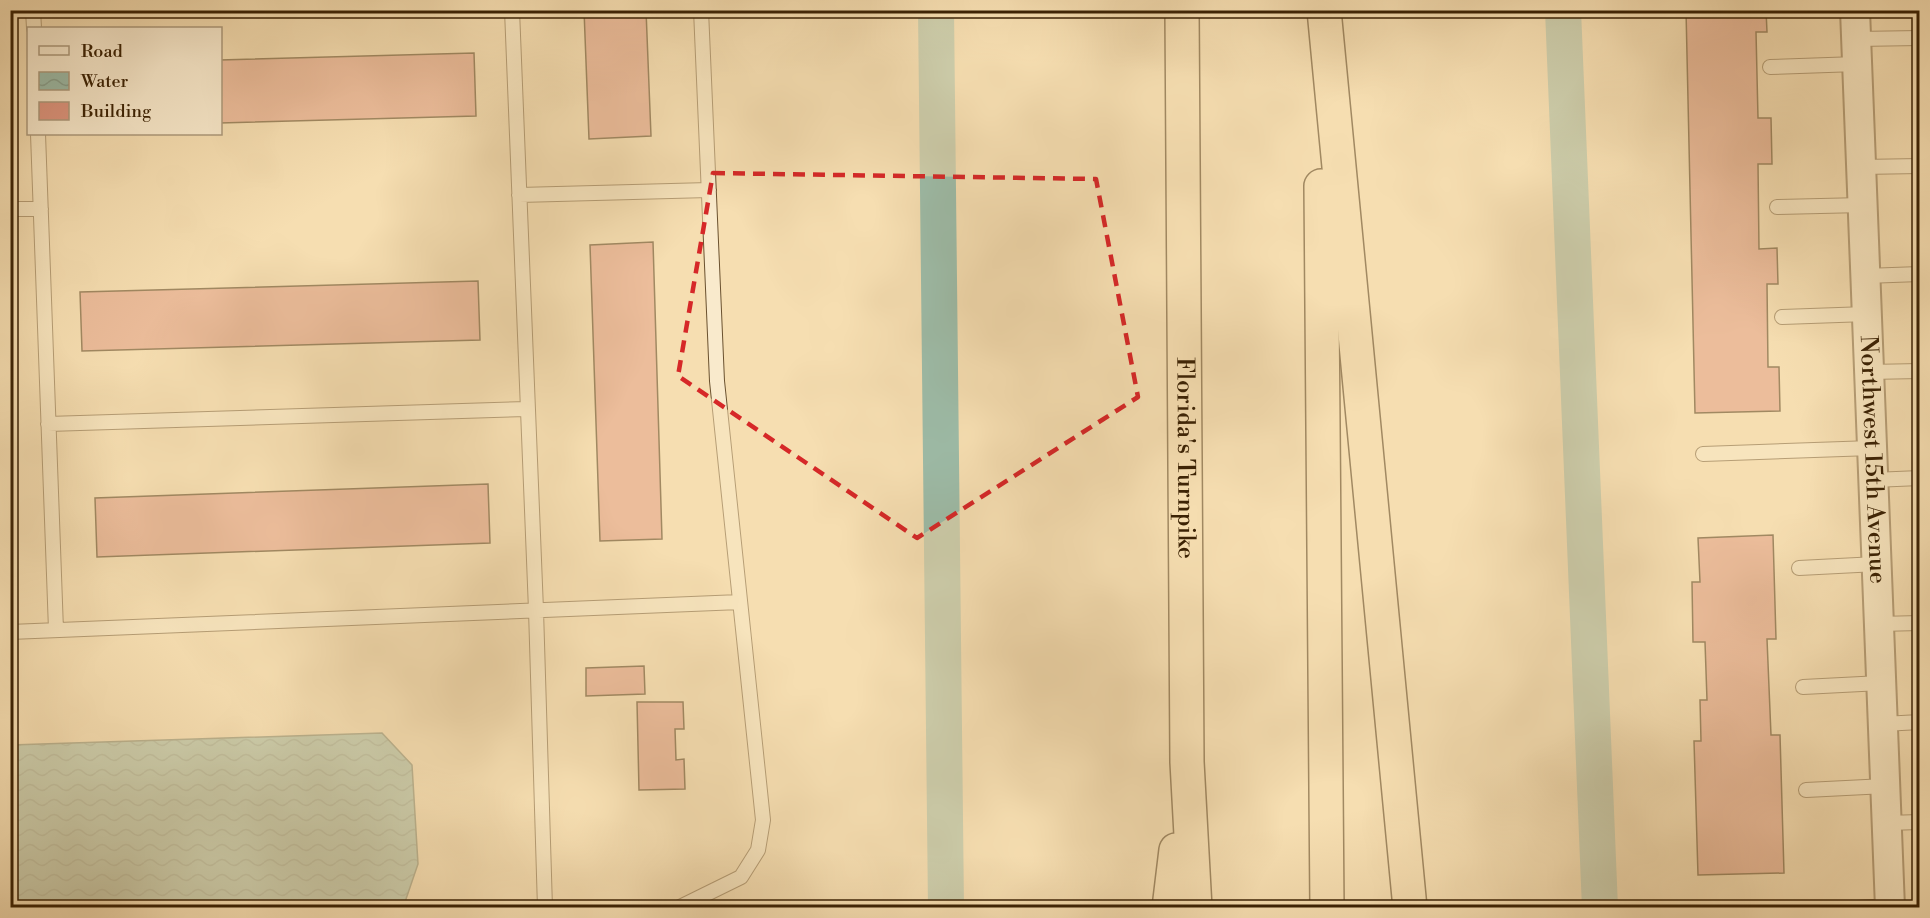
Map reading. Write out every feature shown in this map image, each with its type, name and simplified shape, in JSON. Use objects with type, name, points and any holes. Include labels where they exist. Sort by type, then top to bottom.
[{"type":"highway","name":"Florida's Turnpike","points":[[1182,10],[1187,762],[1195,908]]},
{"type":"highway","points":[[1322,10],[1327,908]]},
{"type":"highway","points":[[1322,10],[1410,908]]},
{"type":"highway","points":[[1169,908],[1187,762]]},
{"type":"street","name":"Northwest 15th Avenue","points":[[1855,10],[1890,907]]},
{"type":"lane","points":[[33,10],[34,27]]},
{"type":"lane","points":[[512,10],[536,610],[544,908]]},
{"type":"lane","points":[[678,908],[741,878],[758,850],[763,820],[717,381],[700,10]]},
{"type":"lane","points":[[1770,68],[1920,38]]},
{"type":"lane","points":[[38,135],[56,630]]},
{"type":"lane","points":[[1861,167],[1920,166]]},
{"type":"lane","points":[[519,195],[709,190]]},
{"type":"lane","points":[[1777,207],[1863,206]]},
{"type":"lane","points":[[10,209],[41,209]]},
{"type":"lane","points":[[1865,276],[1920,274]]},
{"type":"lane","points":[[1782,317],[1867,314]]},
{"type":"lane","points":[[1869,372],[1920,371]]},
{"type":"lane","points":[[48,424],[528,409]]},
{"type":"lane","points":[[1703,454],[1872,448]]},
{"type":"lane","points":[[1873,480],[1920,478]]},
{"type":"lane","points":[[1799,568],[1877,564]]},
{"type":"lane","points":[[10,632],[740,602]]},
{"type":"lane","points":[[1879,624],[1920,623]]},
{"type":"lane","points":[[1803,687],[1881,683]]},
{"type":"lane","points":[[1883,724],[1920,722]]},
{"type":"lane","points":[[1806,790],[1886,786]]},
{"type":"lane","points":[[1887,823],[1920,822]]},
{"type":"lane","points":[[1857,908],[1890,907]]},
{"type":"highlighted area","points":[[713,173],[1096,179],[1138,397],[917,538],[678,376]]},
{"type":"water","points":[[382,733],[412,765],[418,864],[404,905],[398,907],[11,907],[11,745]]},
{"type":"building","points":[[584,10],[646,10],[651,136],[589,139]]},
{"type":"building","points":[[1686,10],[1766,10],[1767,32],[1756,32],[1758,118],[1771,118],[1772,164],[1758,164],[1759,249],[1777,248],[1778,284],[1767,284],[1768,367],[1779,367],[1780,411],[1695,413]]},
{"type":"building","points":[[474,53],[476,116],[222,123],[222,60]]},
{"type":"building","points":[[653,242],[662,539],[600,541],[590,245]]},
{"type":"building","points":[[478,281],[480,340],[82,351],[80,292]]},
{"type":"building","points":[[488,484],[490,543],[97,557],[95,498]]},
{"type":"building","points":[[1773,535],[1776,639],[1767,639],[1771,735],[1780,735],[1784,873],[1698,875],[1694,741],[1701,741],[1700,700],[1707,700],[1705,642],[1693,642],[1692,582],[1700,582],[1698,538]]},
{"type":"building","points":[[644,666],[645,694],[586,696],[586,668]]},
{"type":"building","points":[[637,702],[683,702],[684,729],[675,729],[676,760],[684,759],[685,789],[639,790]]},
{"type":"waterway","points":[[936,10],[946,908]]},
{"type":"waterway","points":[[1563,10],[1600,908]]}]
